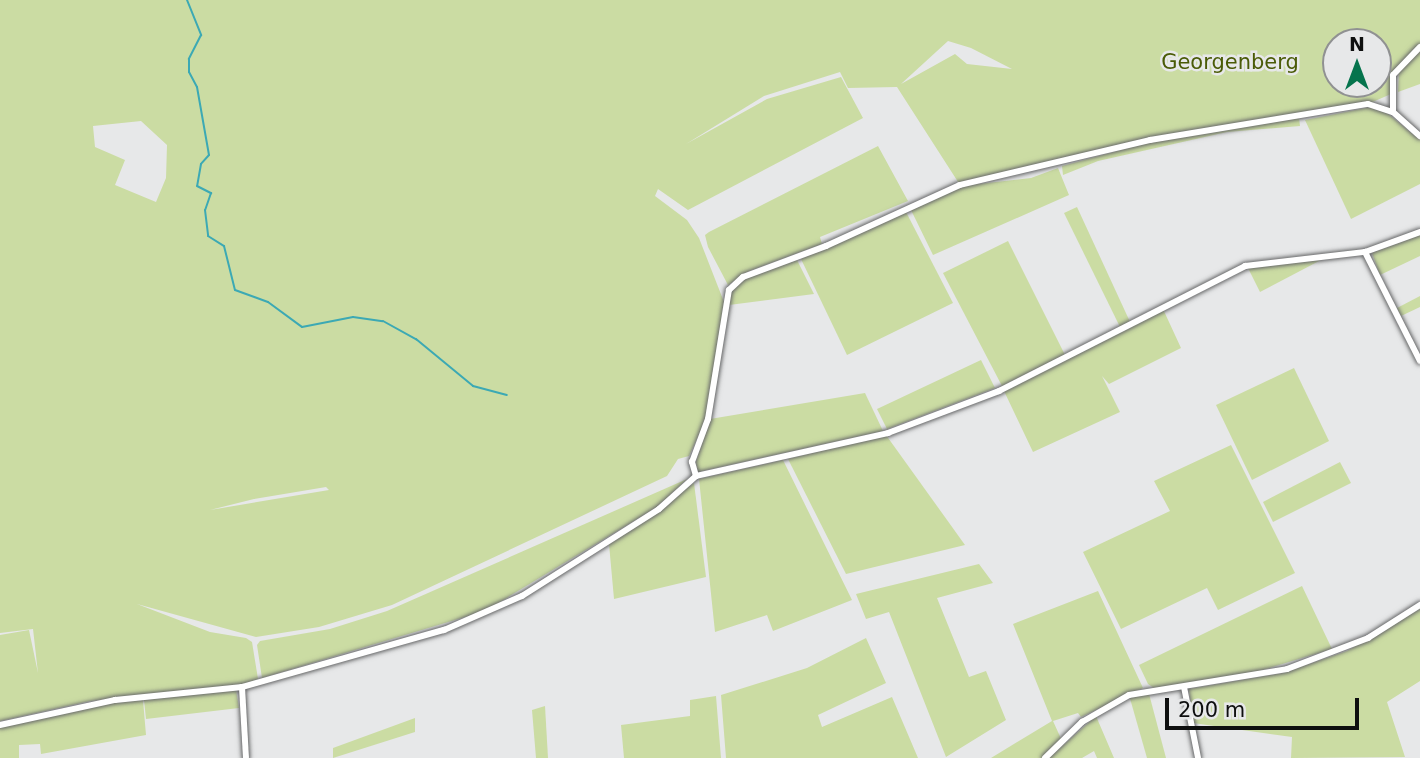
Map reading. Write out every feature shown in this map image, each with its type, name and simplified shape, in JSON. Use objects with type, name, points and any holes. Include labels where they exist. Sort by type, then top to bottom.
[{"type":"street","points":[[1393,112],[1393,75],[1420,47]]},
{"type":"street","points":[[696,476],[692,462],[708,419],[729,290],[743,277],[825,246],[913,203],[1006,171],[1059,165],[1248,121],[1368,104],[1393,112],[1420,136]]},
{"type":"street","points":[[0,725],[115,700],[242,687],[444,629],[488,612],[659,509],[696,476],[888,433],[974,400],[1067,359],[1214,278],[1245,266],[1365,252],[1420,232]]},
{"type":"street","points":[[1365,252],[1420,360]]},
{"type":"street","points":[[1045,758],[1083,722],[1113,702],[1148,690],[1184,687],[1287,669],[1368,638],[1420,605]]},
{"type":"street","points":[[242,687],[246,758]]},
{"type":"street","points":[[1184,687],[1198,758]]},
{"type":"green space","name":"Georgenberg","points":[[0,0],[1420,0],[1420,84],[1398,92],[1399,70],[1393,75],[1392,84],[1392,28],[1322,28],[1322,98],[1382,98],[1368,104],[1150,140],[960,185],[897,87],[848,88],[840,72],[764,96],[686,144],[767,99],[841,77],[863,118],[688,210],[658,189],[655,196],[687,220],[699,238],[724,302],[706,419],[689,456],[678,459],[667,476],[392,605],[319,627],[256,637],[137,604],[210,632],[246,638],[252,642],[258,679],[242,685],[90,701],[0,721],[0,635],[29,630],[38,673],[33,629],[0,633]],"holes":[[[948,41],[971,48],[1012,69],[967,64],[955,54],[901,84]],[[141,121],[167,145],[166,178],[156,202],[115,185],[125,160],[95,147],[93,126]],[[326,487],[329,490],[210,510],[254,499]]]},
{"type":"green space","points":[[1371,107],[1387,113],[1420,140],[1420,184],[1351,219],[1305,120]]},
{"type":"green space","points":[[1299,118],[1300,126],[1227,132],[1098,161],[1063,175],[1062,166],[1151,142]]},
{"type":"green space","points":[[878,146],[908,201],[820,237],[822,244],[749,271],[728,285],[708,247],[705,235]]},
{"type":"green space","points":[[1058,168],[1069,195],[933,255],[911,210],[960,186],[1031,178]]},
{"type":"green space","points":[[1077,207],[1131,324],[1121,329],[1064,213]]},
{"type":"green space","points":[[905,210],[953,303],[847,355],[801,259]]},
{"type":"green space","points":[[1420,235],[1420,256],[1380,275],[1372,253]]},
{"type":"green space","points":[[1008,241],[1065,355],[1002,386],[943,273]]},
{"type":"green space","points":[[797,260],[814,294],[729,305],[730,292],[745,278]]},
{"type":"green space","points":[[1321,260],[1260,292],[1248,268],[1264,264]]},
{"type":"green space","points":[[1420,296],[1420,307],[1401,316],[1397,308]]},
{"type":"green space","points":[[1163,309],[1181,348],[1109,384],[1102,376],[1120,412],[1033,452],[1004,391]]},
{"type":"green space","points":[[981,360],[995,388],[887,429],[877,409]]},
{"type":"green space","points":[[1294,368],[1329,441],[1252,480],[1216,405]]},
{"type":"green space","points":[[865,393],[883,431],[698,472],[696,462],[710,419]]},
{"type":"green space","points":[[886,435],[965,545],[846,574],[788,459]]},
{"type":"green space","points":[[1231,445],[1295,573],[1218,610],[1207,588],[1121,629],[1083,552],[1170,511],[1154,481]]},
{"type":"green space","points":[[783,460],[852,600],[773,631],[767,615],[715,632],[699,479]]},
{"type":"green space","points":[[1340,462],[1351,483],[1273,522],[1263,502]]},
{"type":"green space","points":[[687,479],[657,507],[485,611],[262,678],[257,645],[260,641],[330,629],[387,611]]},
{"type":"green space","points":[[694,483],[706,577],[614,599],[609,544]]},
{"type":"green space","points":[[979,564],[993,583],[937,598],[969,677],[986,671],[1006,720],[946,757],[889,612],[866,619],[856,594]]},
{"type":"green space","points":[[1302,586],[1332,649],[1246,675],[1154,688],[1148,684],[1139,665]]},
{"type":"green space","points":[[1098,591],[1143,688],[1081,717],[1078,713],[1053,721],[1063,743],[1045,758],[991,758],[1052,721],[1013,624]]},
{"type":"green space","points":[[1420,609],[1420,681],[1387,702],[1405,757],[1291,758],[1292,737],[1193,723],[1189,689],[1283,673],[1347,651]]},
{"type":"green space","points":[[866,638],[886,683],[818,715],[822,727],[892,697],[918,758],[726,758],[721,695],[807,668]]},
{"type":"green space","points":[[236,690],[239,708],[146,719],[144,700]]},
{"type":"green space","points":[[1148,690],[1166,758],[1147,758],[1129,695]]},
{"type":"green space","points":[[716,696],[721,758],[624,758],[621,725],[690,716],[690,700]]},
{"type":"green space","points":[[143,700],[146,735],[41,754],[40,744],[19,745],[19,758],[0,758],[0,726],[84,706]]},
{"type":"green space","points":[[545,706],[548,758],[536,758],[532,710]]},
{"type":"green space","points":[[1096,716],[1114,758],[1097,758],[1094,751],[1082,758],[1049,758]]},
{"type":"green space","points":[[415,718],[415,732],[333,758],[333,748]]},
{"type":"waterway","points":[[187,0],[201,35],[189,59],[189,72],[197,87],[209,155],[201,164],[197,186],[211,193],[205,210],[208,236],[224,246],[235,290],[268,302],[302,327],[353,317],[383,321],[416,339],[473,386],[507,395]]}]
